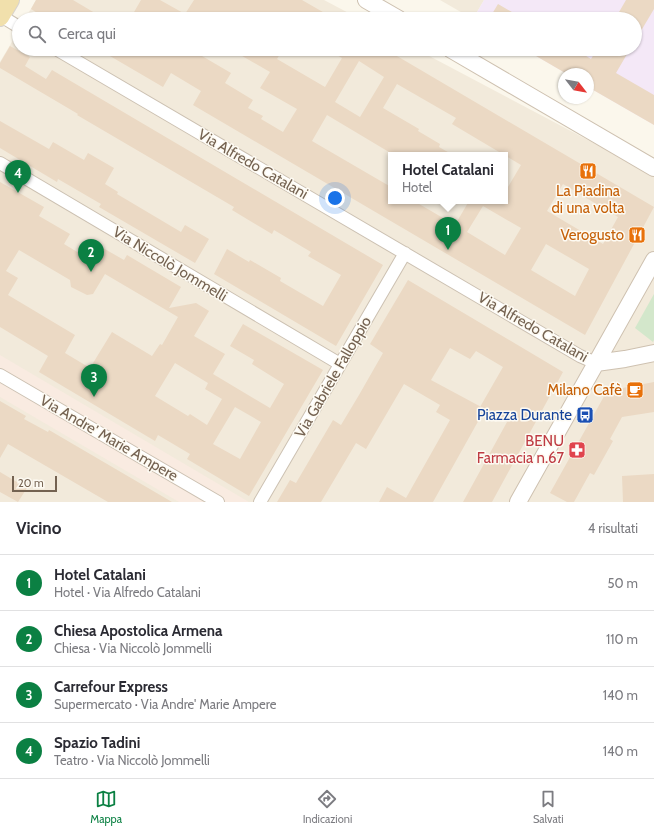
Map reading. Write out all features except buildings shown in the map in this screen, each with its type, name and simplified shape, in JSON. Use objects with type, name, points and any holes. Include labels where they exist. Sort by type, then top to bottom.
[{"type":"street","points":[[366,0],[387,12]]},
{"type":"street","points":[[3,9],[12,19]]},
{"type":"street","name":"Via Alfredo Catalani","points":[[68,56],[580,356],[596,363]]},
{"type":"street","points":[[462,56],[654,168]]},
{"type":"street","name":"Via Niccolò Jommelli","points":[[0,163],[340,364]]},
{"type":"street","name":"Via Gabriele Falloppio","points":[[260,502],[405,253]]},
{"type":"street","points":[[518,502],[654,260]]},
{"type":"street","points":[[596,363],[654,353]]},
{"type":"street","name":"Via Andre' Marie Ampere","points":[[0,375],[218,502]]},
{"type":"shaded area","points":[[36,0],[324,0],[347,12],[29,12]]},
{"type":"shaded area","points":[[440,0],[484,0],[477,12],[461,12]]},
{"type":"shaded area","points":[[484,0],[654,0],[654,125],[594,90],[594,68],[558,69],[536,56],[642,56],[642,12],[477,12]]},
{"type":"shaded area","points":[[12,42],[12,56],[429,56],[654,175],[654,251],[515,502],[0,502],[0,62]]},
{"type":"shaded area","points":[[654,267],[654,502],[521,502]]},
{"type":"shaded area","points":[[0,355],[249,502],[179,502],[0,397]]},
{"type":"green space","points":[[654,294],[654,340],[653,342],[635,328]]},
{"type":"place","name":"La Piadina di una volta","points":[[588,171]]},
{"type":"place","name":"Spazio Tadini","points":[[18,193]]},
{"type":"place","name":"Verogusto","points":[[637,235]]},
{"type":"place","name":"Hotel Catalani","points":[[448,250]]},
{"type":"place","name":"Chiesa Apostolica Armena","points":[[91,272]]},
{"type":"place","name":"Milano Cafè","points":[[635,390]]},
{"type":"place","name":"Carrefour Express","points":[[94,397]]},
{"type":"place","name":"Piazza Durante","points":[[585,415]]},
{"type":"place","name":"BENU Farmacia n.67","points":[[577,450]]}]
